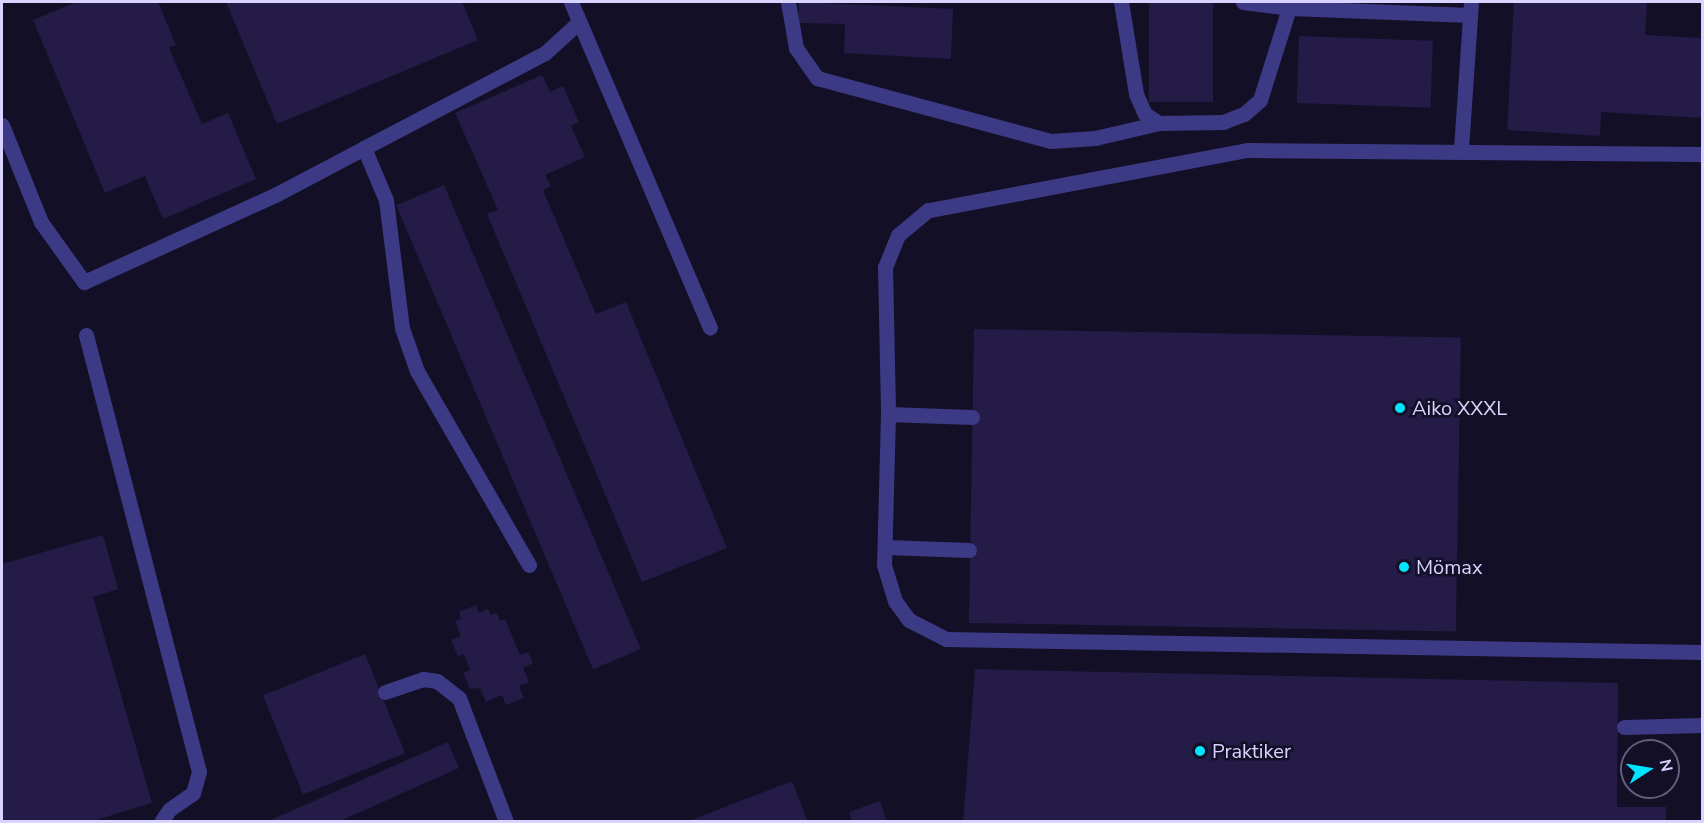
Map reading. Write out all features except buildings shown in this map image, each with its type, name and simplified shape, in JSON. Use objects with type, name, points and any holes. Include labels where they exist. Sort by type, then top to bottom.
[{"type":"lane","points":[[571,2],[710,328]]},
{"type":"lane","points":[[788,2],[796,48],[817,78],[1052,141],[1095,138],[1159,123],[1223,122],[1244,114],[1260,100],[1288,8]]},
{"type":"lane","points":[[1121,2],[1136,94],[1145,114],[1159,123]]},
{"type":"lane","points":[[1243,2],[1288,8],[1471,8],[1461,149]]},
{"type":"lane","points":[[2,125],[40,222],[84,282],[275,195],[545,53],[579,22]]},
{"type":"lane","points":[[364,148],[386,200],[402,328],[417,371],[529,565]]},
{"type":"lane","points":[[1702,154],[1461,149],[1247,150],[928,210],[898,235],[885,267],[888,414],[884,565],[895,601],[909,620],[946,639],[1702,652]]},
{"type":"lane","points":[[86,335],[199,772],[193,793],[169,810],[161,822]]},
{"type":"lane","points":[[888,414],[972,417]]},
{"type":"lane","points":[[886,547],[969,550]]},
{"type":"lane","points":[[385,692],[423,679],[437,681],[459,698],[505,818],[489,822]]},
{"type":"lane","points":[[1624,727],[1702,724]]},
{"type":"place","name":"Aiko XXXL","points":[[1400,408]]},
{"type":"place","name":"Mömax","points":[[1404,567]]},
{"type":"place","name":"Praktiker","points":[[1200,751]]}]
